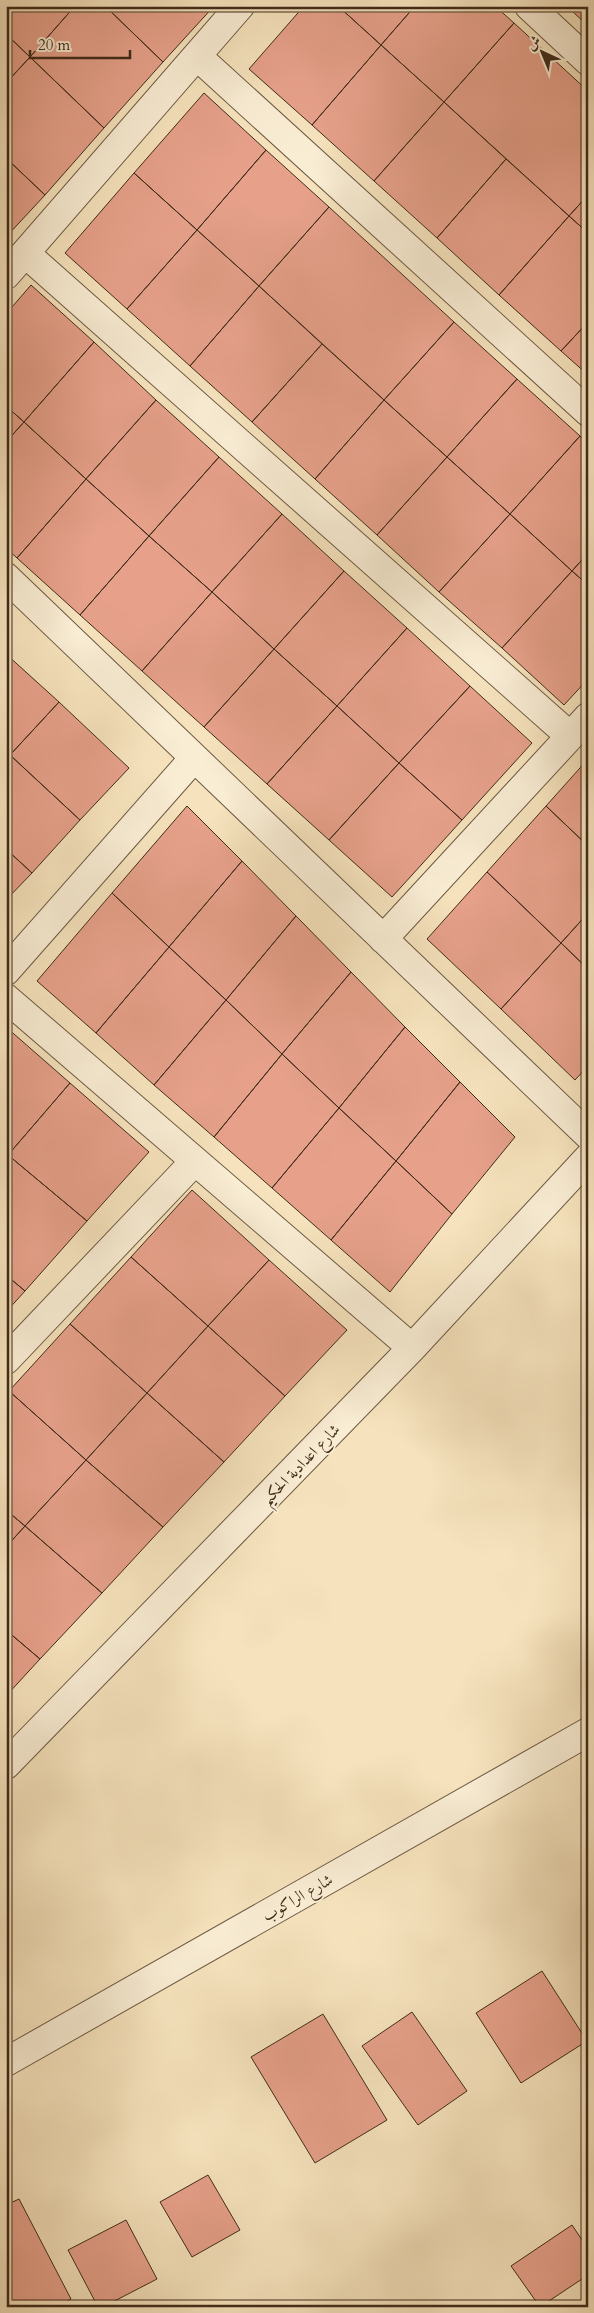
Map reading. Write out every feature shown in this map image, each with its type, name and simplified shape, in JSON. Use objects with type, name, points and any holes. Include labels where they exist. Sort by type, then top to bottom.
[{"type":"street","points":[[6,275],[240,6]]},
{"type":"street","points":[[539,9],[588,61]]},
{"type":"street","points":[[198,56],[588,412]]},
{"type":"street","points":[[25,253],[579,726],[382,939]]},
{"type":"street","points":[[6,577],[588,1135]]},
{"type":"street","points":[[6,971],[194,758]]},
{"type":"street","points":[[6,998],[412,1348]]},
{"type":"street","name":"شارع اعدادية الحكيم","points":[[6,1765],[412,1348],[588,1158]]},
{"type":"street","points":[[6,1360],[195,1161]]},
{"type":"street","name":"شارع الراكوب","points":[[6,2062],[588,1732]]},
{"type":"building","points":[[6,6],[75,6],[30,57],[6,34]]},
{"type":"building","points":[[75,6],[105,6],[163,62],[104,128],[30,57]]},
{"type":"building","points":[[105,6],[214,6],[163,62]]},
{"type":"building","points":[[304,6],[338,6],[381,45],[312,125],[249,69]]},
{"type":"building","points":[[338,6],[415,6],[381,45]]},
{"type":"building","points":[[415,6],[495,6],[514,23],[444,102],[381,45]]},
{"type":"building","points":[[576,6],[588,6],[588,26],[572,11]]},
{"type":"building","points":[[514,23],[588,91],[588,195],[569,216],[444,102]]},
{"type":"building","points":[[6,34],[30,57],[6,83]]},
{"type":"building","points":[[381,45],[444,102],[374,181],[312,125]]},
{"type":"building","points":[[30,57],[104,128],[45,195],[6,158],[6,83]]},
{"type":"building","points":[[204,93],[266,150],[197,230],[134,173]]},
{"type":"building","points":[[444,102],[506,159],[437,238],[374,181]]},
{"type":"building","points":[[266,150],[329,207],[259,286],[197,230]]},
{"type":"building","points":[[6,158],[45,195],[6,237]]},
{"type":"building","points":[[506,159],[569,216],[499,295],[437,238]]},
{"type":"building","points":[[134,173],[197,230],[127,309],[65,253]]},
{"type":"building","points":[[588,195],[588,233],[569,216]]},
{"type":"building","points":[[329,207],[454,322],[384,400],[259,286]]},
{"type":"building","points":[[569,216],[588,233],[588,322],[561,351],[499,295]]},
{"type":"building","points":[[197,230],[259,286],[190,366],[127,309]]},
{"type":"building","points":[[31,285],[94,342],[24,422],[6,406],[6,314]]},
{"type":"building","points":[[259,286],[322,344],[252,422],[190,366]]},
{"type":"building","points":[[454,322],[517,379],[447,457],[384,400]]},
{"type":"building","points":[[588,322],[588,375],[561,351]]},
{"type":"building","points":[[94,342],[156,400],[86,479],[24,422]]},
{"type":"building","points":[[322,344],[384,400],[315,479],[252,422]]},
{"type":"building","points":[[517,379],[580,436],[510,514],[447,457]]},
{"type":"building","points":[[156,400],[219,457],[149,536],[86,479]]},
{"type":"building","points":[[384,400],[447,457],[377,535],[315,479]]},
{"type":"building","points":[[6,406],[24,422],[6,442]]},
{"type":"building","points":[[24,422],[86,479],[17,558],[6,548],[6,442]]},
{"type":"building","points":[[580,436],[588,444],[588,553],[572,571],[510,514]]},
{"type":"building","points":[[219,457],[282,514],[212,592],[149,536]]},
{"type":"building","points":[[447,457],[510,514],[439,592],[377,535]]},
{"type":"building","points":[[86,479],[149,536],[80,615],[17,558]]},
{"type":"building","points":[[282,514],[344,571],[274,649],[212,592]]},
{"type":"building","points":[[510,514],[572,571],[502,648],[439,592]]},
{"type":"building","points":[[149,536],[212,592],[142,671],[80,615]]},
{"type":"building","points":[[588,553],[588,585],[572,571]]},
{"type":"building","points":[[344,571],[407,628],[337,706],[274,649]]},
{"type":"building","points":[[572,571],[588,585],[588,679],[564,705],[502,648]]},
{"type":"building","points":[[212,592],[274,649],[204,727],[142,671]]},
{"type":"building","points":[[407,628],[470,686],[399,763],[337,706]]},
{"type":"building","points":[[274,649],[337,706],[267,784],[204,727]]},
{"type":"building","points":[[6,654],[59,702],[10,755],[6,751]]},
{"type":"building","points":[[470,686],[532,743],[462,820],[399,763]]},
{"type":"building","points":[[59,702],[129,768],[80,820],[10,755]]},
{"type":"building","points":[[337,706],[399,763],[329,840],[267,784]]},
{"type":"building","points":[[10,755],[80,820],[32,873],[6,849],[6,759]]},
{"type":"building","points":[[588,759],[588,846],[546,806]]},
{"type":"building","points":[[399,763],[462,820],[392,897],[329,840]]},
{"type":"building","points":[[187,806],[242,861],[169,947],[112,893]]},
{"type":"building","points":[[546,806],[588,846],[588,913],[561,943],[487,872]]},
{"type":"building","points":[[6,849],[32,873],[6,900]]},
{"type":"building","points":[[242,861],[296,916],[226,1000],[169,947]]},
{"type":"building","points":[[487,872],[561,943],[501,1009],[427,939]]},
{"type":"building","points":[[112,893],[169,947],[96,1033],[37,981]]},
{"type":"building","points":[[588,913],[588,969],[561,943]]},
{"type":"building","points":[[296,916],[351,972],[282,1054],[226,1000]]},
{"type":"building","points":[[561,943],[588,969],[588,1066],[575,1080],[501,1009]]},
{"type":"building","points":[[169,947],[226,1000],[154,1085],[96,1033]]},
{"type":"building","points":[[351,972],[405,1027],[339,1108],[282,1054]]},
{"type":"building","points":[[226,1000],[282,1054],[214,1137],[154,1085]]},
{"type":"building","points":[[6,1027],[70,1083],[8,1155],[6,1153]]},
{"type":"building","points":[[405,1027],[460,1082],[396,1161],[339,1108]]},
{"type":"building","points":[[282,1054],[339,1108],[272,1188],[214,1137]]},
{"type":"building","points":[[460,1082],[515,1137],[452,1214],[396,1161]]},
{"type":"building","points":[[70,1083],[149,1152],[87,1221],[8,1155]]},
{"type":"building","points":[[339,1108],[396,1161],[331,1240],[272,1188]]},
{"type":"building","points":[[8,1155],[87,1221],[25,1291],[6,1275],[6,1157]]},
{"type":"building","points":[[396,1161],[452,1214],[390,1292],[331,1240]]},
{"type":"building","points":[[192,1190],[269,1260],[208,1326],[131,1257]]},
{"type":"building","points":[[131,1257],[208,1326],[147,1393],[70,1324]]},
{"type":"building","points":[[269,1260],[347,1330],[285,1396],[208,1326]]},
{"type":"building","points":[[6,1275],[25,1291],[6,1312]]},
{"type":"building","points":[[70,1324],[147,1393],[86,1460],[9,1391]]},
{"type":"building","points":[[208,1326],[285,1396],[224,1462],[147,1393]]},
{"type":"building","points":[[9,1391],[86,1460],[25,1526],[6,1510],[6,1395]]},
{"type":"building","points":[[147,1393],[224,1462],[163,1527],[86,1460]]},
{"type":"building","points":[[86,1460],[163,1527],[102,1593],[25,1526]]},
{"type":"building","points":[[6,1510],[25,1526],[6,1547]]},
{"type":"building","points":[[25,1526],[102,1593],[40,1659],[6,1630],[6,1547]]},
{"type":"building","points":[[6,1630],[40,1659],[6,1696]]},
{"type":"building","points":[[542,1971],[587,2041],[521,2083],[476,2013]]},
{"type":"building","points":[[412,2012],[467,2091],[418,2125],[362,2046]]},
{"type":"building","points":[[323,2014],[387,2120],[315,2163],[251,2057]]},
{"type":"building","points":[[208,2175],[240,2230],[192,2257],[160,2202]]},
{"type":"building","points":[[19,2199],[71,2299],[56,2307],[6,2307],[6,2205]]},
{"type":"building","points":[[126,2220],[157,2279],[103,2307],[98,2307],[68,2250]]},
{"type":"building","points":[[572,2225],[588,2249],[588,2275],[540,2307],[511,2266]]}]
